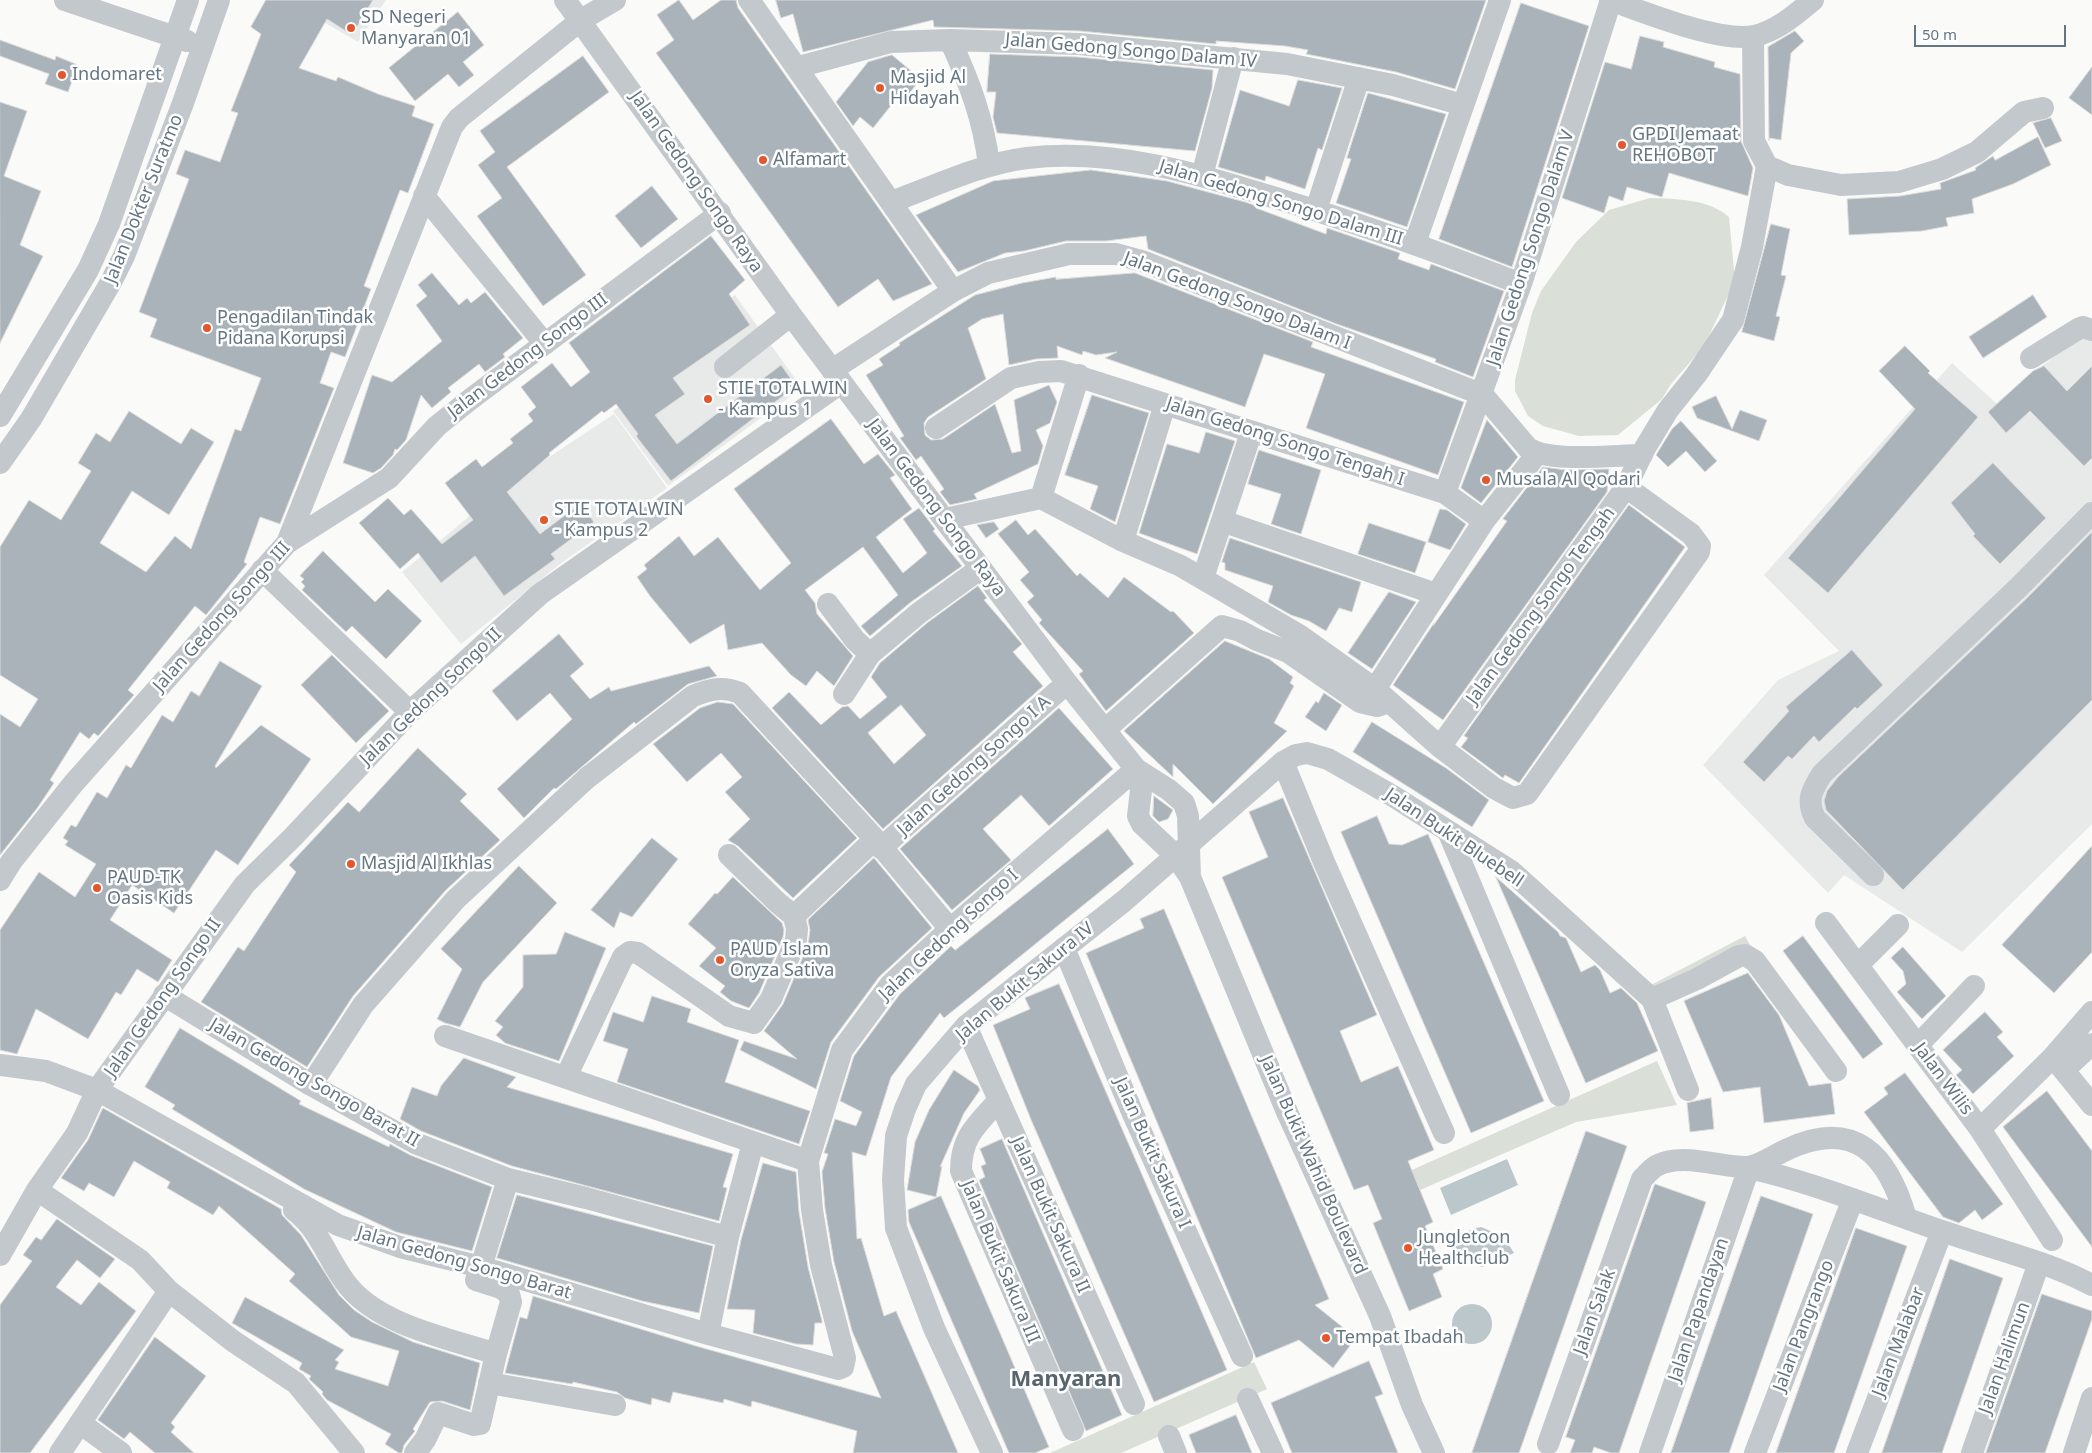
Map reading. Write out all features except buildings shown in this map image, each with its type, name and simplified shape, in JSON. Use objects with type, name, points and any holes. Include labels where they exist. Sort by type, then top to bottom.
[{"type":"street","points":[[65,0],[202,46]]},
{"type":"street","name":"Jalan Dokter Suratmo","points":[[0,416],[88,270],[109,224],[188,0]]},
{"type":"street","name":"Jalan Dokter Suratmo","points":[[0,463],[31,419],[112,282],[183,103],[219,0]]},
{"type":"street","name":"Jalan Gedong Songo Raya","points":[[565,0],[836,376],[946,519],[1067,682],[1136,769]]},
{"type":"street","points":[[286,543],[452,127],[460,118],[581,20],[615,0]]},
{"type":"street","points":[[749,0],[798,67],[849,144],[953,291]]},
{"type":"street","points":[[1415,243],[1500,0]]},
{"type":"street","points":[[1611,0],[1674,23],[1713,32],[1753,36],[1770,31],[1793,17],[1812,0]]},
{"type":"street","name":"Jalan Gedong Songo Dalam V","points":[[1445,493],[1521,284],[1611,0]]},
{"type":"street","points":[[1753,36],[1754,140],[1767,166],[1788,175],[1841,185],[1900,182],[1942,169],[1977,152],[2024,112],[2043,108]]},
{"type":"street","points":[[950,40],[978,106],[986,137],[989,166]]},
{"type":"street","name":"Jalan Gedong Songo Dalam IV","points":[[798,67],[891,42],[950,40],[1079,44],[1287,64],[1420,92],[1463,105]]},
{"type":"street","points":[[1202,176],[1233,58]]},
{"type":"street","points":[[1316,210],[1358,78]]},
{"type":"street","name":"Jalan Gedong Songo Dalam III","points":[[891,202],[989,166],[1028,158],[1084,156],[1141,162],[1202,176],[1316,210],[1415,243],[1521,284]]},
{"type":"street","name":"Jalan Gedong Songo Tengah","points":[[1440,746],[1626,487],[1668,410],[1696,375],[1733,320],[1752,247],[1767,166]]},
{"type":"street","points":[[424,196],[545,344]]},
{"type":"street","name":"Jalan Gedong Songo III","points":[[0,880],[10,862],[73,784],[286,543],[388,478],[437,426],[720,213]]},
{"type":"street","name":"Jalan Gedong Songo Dalam I","points":[[836,376],[953,291],[988,273],[1011,266],[1069,254],[1116,254],[1142,261],[1482,395]]},
{"type":"street","points":[[88,270],[112,282]]},
{"type":"street","points":[[725,367],[791,315]]},
{"type":"street","points":[[2031,358],[2078,329],[2084,327],[2092,330]]},
{"type":"street","name":"Jalan Gedong Songo Tengah I","points":[[936,428],[1011,378],[1039,372],[1061,371],[1079,375],[1251,433],[1445,493],[1484,521]]},
{"type":"street","points":[[1041,498],[1079,375]]},
{"type":"street","name":"Jalan Gedong Songo II","points":[[0,1255],[36,1190],[78,1133],[97,1090],[245,884],[293,837],[410,712],[540,594],[836,376]]},
{"type":"street","points":[[1482,395],[1528,448],[1537,454],[1561,456],[1642,455]]},
{"type":"street","points":[[1123,541],[1165,404]]},
{"type":"street","points":[[1203,578],[1251,433]]},
{"type":"street","points":[[1106,729],[1222,626],[1240,631],[1288,652],[1360,702],[1377,706],[1436,594],[1484,521],[1537,454]]},
{"type":"street","points":[[946,519],[1041,498],[1123,541],[1203,578],[1299,635],[1382,696],[1440,746],[1494,788],[1513,798],[1527,794],[1699,552],[1700,546],[1691,534],[1626,487]]},
{"type":"street","points":[[1873,875],[1815,818],[1810,808],[1810,794],[1822,774],[2019,586],[2092,513]]},
{"type":"street","points":[[1222,521],[1436,594]]},
{"type":"street","points":[[844,694],[870,654],[920,613],[981,568]]},
{"type":"street","points":[[262,570],[410,712]]},
{"type":"street","points":[[828,604],[855,640],[870,654]]},
{"type":"street","name":"Jalan Gedong Songo I A","points":[[794,916],[1067,682]]},
{"type":"street","points":[[310,1085],[363,1005],[456,899],[587,778],[693,696],[710,689],[728,688],[740,693],[878,844],[950,929]]},
{"type":"street","name":"Jalan Bukit Bluebell","points":[[1181,851],[1283,762],[1307,752],[1328,759],[1511,871],[1652,999],[1688,1090]]},
{"type":"street","points":[[1283,762],[1324,862],[1444,1133]]},
{"type":"street","points":[[1136,769],[1169,790],[1184,803],[1188,816],[1181,851]]},
{"type":"street","name":"Jalan Bukit Wahid Boulevard","points":[[1136,769],[1141,790],[1138,816],[1142,824],[1181,851],[1287,1112],[1380,1316],[1412,1405],[1434,1453]]},
{"type":"street","name":"Jalan Gedong Songo I","points":[[838,1370],[843,1367],[845,1358],[821,1265],[812,1210],[808,1161],[842,1050],[848,1038],[890,985],[950,929],[1136,769]]},
{"type":"street","points":[[1448,831],[1559,1096]]},
{"type":"street","name":"Jalan Bukit Sakura IV","points":[[992,1453],[934,1328],[896,1228],[893,1180],[896,1136],[916,1084],[966,1026],[1124,901],[1181,851]]},
{"type":"street","points":[[566,1077],[622,957],[630,952],[638,953],[729,1016],[754,1023],[771,999],[796,940],[797,929],[794,916],[777,902],[730,854]]},
{"type":"street","name":"Jalan Wilis","points":[[1826,923],[1980,1129],[2052,1240]]},
{"type":"street","points":[[1858,965],[1898,925]]},
{"type":"street","name":"Jalan Bukit Sakura I","points":[[1064,948],[1133,1114],[1242,1356]]},
{"type":"street","points":[[1652,999],[1697,979],[1739,956],[1745,955],[1755,961],[1836,1072]]},
{"type":"street","points":[[1918,1045],[1974,986]]},
{"type":"street","name":"Jalan Gedong Songo Barat II","points":[[164,995],[310,1085],[415,1143],[508,1179],[586,1198],[728,1237]]},
{"type":"street","points":[[2059,1063],[2092,1012]]},
{"type":"street","name":"Jalan Bukit Sakura II","points":[[966,1026],[1134,1404]]},
{"type":"street","points":[[445,1036],[808,1161]]},
{"type":"street","points":[[1980,1129],[2059,1063],[2092,1044]]},
{"type":"street","points":[[2059,1063],[2092,1105]]},
{"type":"street","name":"Jalan Gedong Songo Barat","points":[[0,1065],[46,1071],[97,1090],[204,1148],[338,1226],[400,1247],[446,1260],[481,1267],[838,1370]]},
{"type":"street","name":"Jalan Bukit Sakura III","points":[[999,1100],[967,1137],[961,1153],[961,1171],[1073,1430]]},
{"type":"street","points":[[1749,1168],[1790,1148],[1812,1141],[1837,1136],[1856,1141],[1876,1157],[1898,1192],[1906,1218]]},
{"type":"street","points":[[708,1334],[728,1237],[753,1143]]},
{"type":"street","points":[[204,1148],[216,1164],[225,1172],[303,1217],[314,1229],[348,1286],[371,1308],[395,1320],[496,1354]]},
{"type":"street","name":"Jalan Salak","points":[[1548,1444],[1642,1179],[1656,1166],[1682,1160],[1749,1168]]},
{"type":"street","points":[[1749,1168],[1779,1175],[1853,1199],[2039,1263],[2092,1285]]},
{"type":"street","name":"Jalan Papandayan","points":[[1650,1453],[1749,1168]]},
{"type":"street","points":[[481,1267],[508,1179]]},
{"type":"street","points":[[36,1190],[140,1260],[168,1291],[233,1341],[296,1384],[354,1453]]},
{"type":"street","name":"Jalan Pangrango","points":[[1755,1453],[1853,1199]]},
{"type":"street","name":"Jalan Malabar","points":[[1857,1453],[1942,1231]]},
{"type":"street","points":[[416,1453],[425,1440],[433,1420],[440,1413],[478,1425],[511,1302],[509,1294],[501,1288],[458,1274],[446,1260]]},
{"type":"street","name":"Jalan Halimun","points":[[1972,1453],[2039,1263]]},
{"type":"street","points":[[60,1453],[168,1291]]},
{"type":"street","points":[[489,1384],[615,1405]]},
{"type":"street","points":[[2074,1453],[2092,1398]]},
{"type":"street","points":[[1248,1399],[1274,1453]]},
{"type":"street","points":[[80,1423],[121,1453]]},
{"type":"shaded area","name":"SD Negeri Manyaran 01","points":[[286,0],[386,0],[358,42]]},
{"type":"shaded area","points":[[1650,198],[1702,203],[1721,211],[1729,217],[1735,281],[1704,346],[1671,384],[1662,399],[1618,435],[1579,436],[1543,426],[1528,416],[1515,391],[1515,380],[1532,313],[1541,291],[1576,242],[1609,210]]},
{"type":"shaded area","name":"STIE TOTALWIN - Kampus 1","points":[[735,295],[802,388],[668,486],[613,411],[668,372],[654,354]]},
{"type":"shaded area","points":[[2086,331],[2092,337],[2092,824],[1962,952],[1844,875],[1828,893],[1703,765],[1778,680],[1839,651],[1764,575],[1952,363],[1996,403]]},
{"type":"shaded area","name":"STIE TOTALWIN - Kampus 2","points":[[614,414],[667,488],[560,564],[461,644],[402,572],[507,485]]},
{"type":"shaded area","points":[[1745,936],[1751,947],[1655,996],[1649,986]]},
{"type":"shaded area","points":[[1657,1061],[1677,1105],[1576,1122],[1420,1190],[1387,1181]]},
{"type":"shaded area","points":[[1507,1159],[1518,1185],[1451,1215],[1440,1188]]},
{"type":"shaded area","points":[[1481,1227],[1500,1237],[1514,1253],[1482,1267],[1450,1254],[1465,1233]]},
{"type":"shaded area","points":[[1472,1304],[1483,1307],[1489,1313],[1492,1324],[1489,1335],[1483,1341],[1472,1344],[1461,1341],[1455,1335],[1452,1324],[1455,1313],[1461,1307]]},
{"type":"shaded area","points":[[1254,1362],[1267,1389],[1121,1453],[1050,1453]]},
{"type":"place","name":"SD Negeri Manyaran 01","points":[[351,28]]},
{"type":"place","name":"Indomaret","points":[[62,75]]},
{"type":"place","name":"Masjid Al Hidayah","points":[[880,88]]},
{"type":"place","name":"GPDI Jemaat REHOBOT","points":[[1622,145]]},
{"type":"place","name":"Alfamart","points":[[763,160]]},
{"type":"place","name":"Pengadilan Tindak Pidana Korupsi","points":[[207,328]]},
{"type":"place","name":"STIE TOTALWIN - Kampus 1","points":[[708,399]]},
{"type":"place","name":"Musala Al Qodari","points":[[1486,480]]},
{"type":"place","name":"STIE TOTALWIN - Kampus 2","points":[[544,520]]},
{"type":"place","name":"Masjid Al Ikhlas","points":[[351,864]]},
{"type":"place","name":"PAUD-TK Oasis Kids","points":[[97,888]]},
{"type":"place","name":"PAUD Islam Oryza Sativa","points":[[720,960]]},
{"type":"place","name":"Jungletoon Healthclub","points":[[1408,1248]]},
{"type":"place","name":"Tempat Ibadah","points":[[1326,1338]]},
{"type":"district","name":"Manyaran","points":[[1066,1380]]}]
